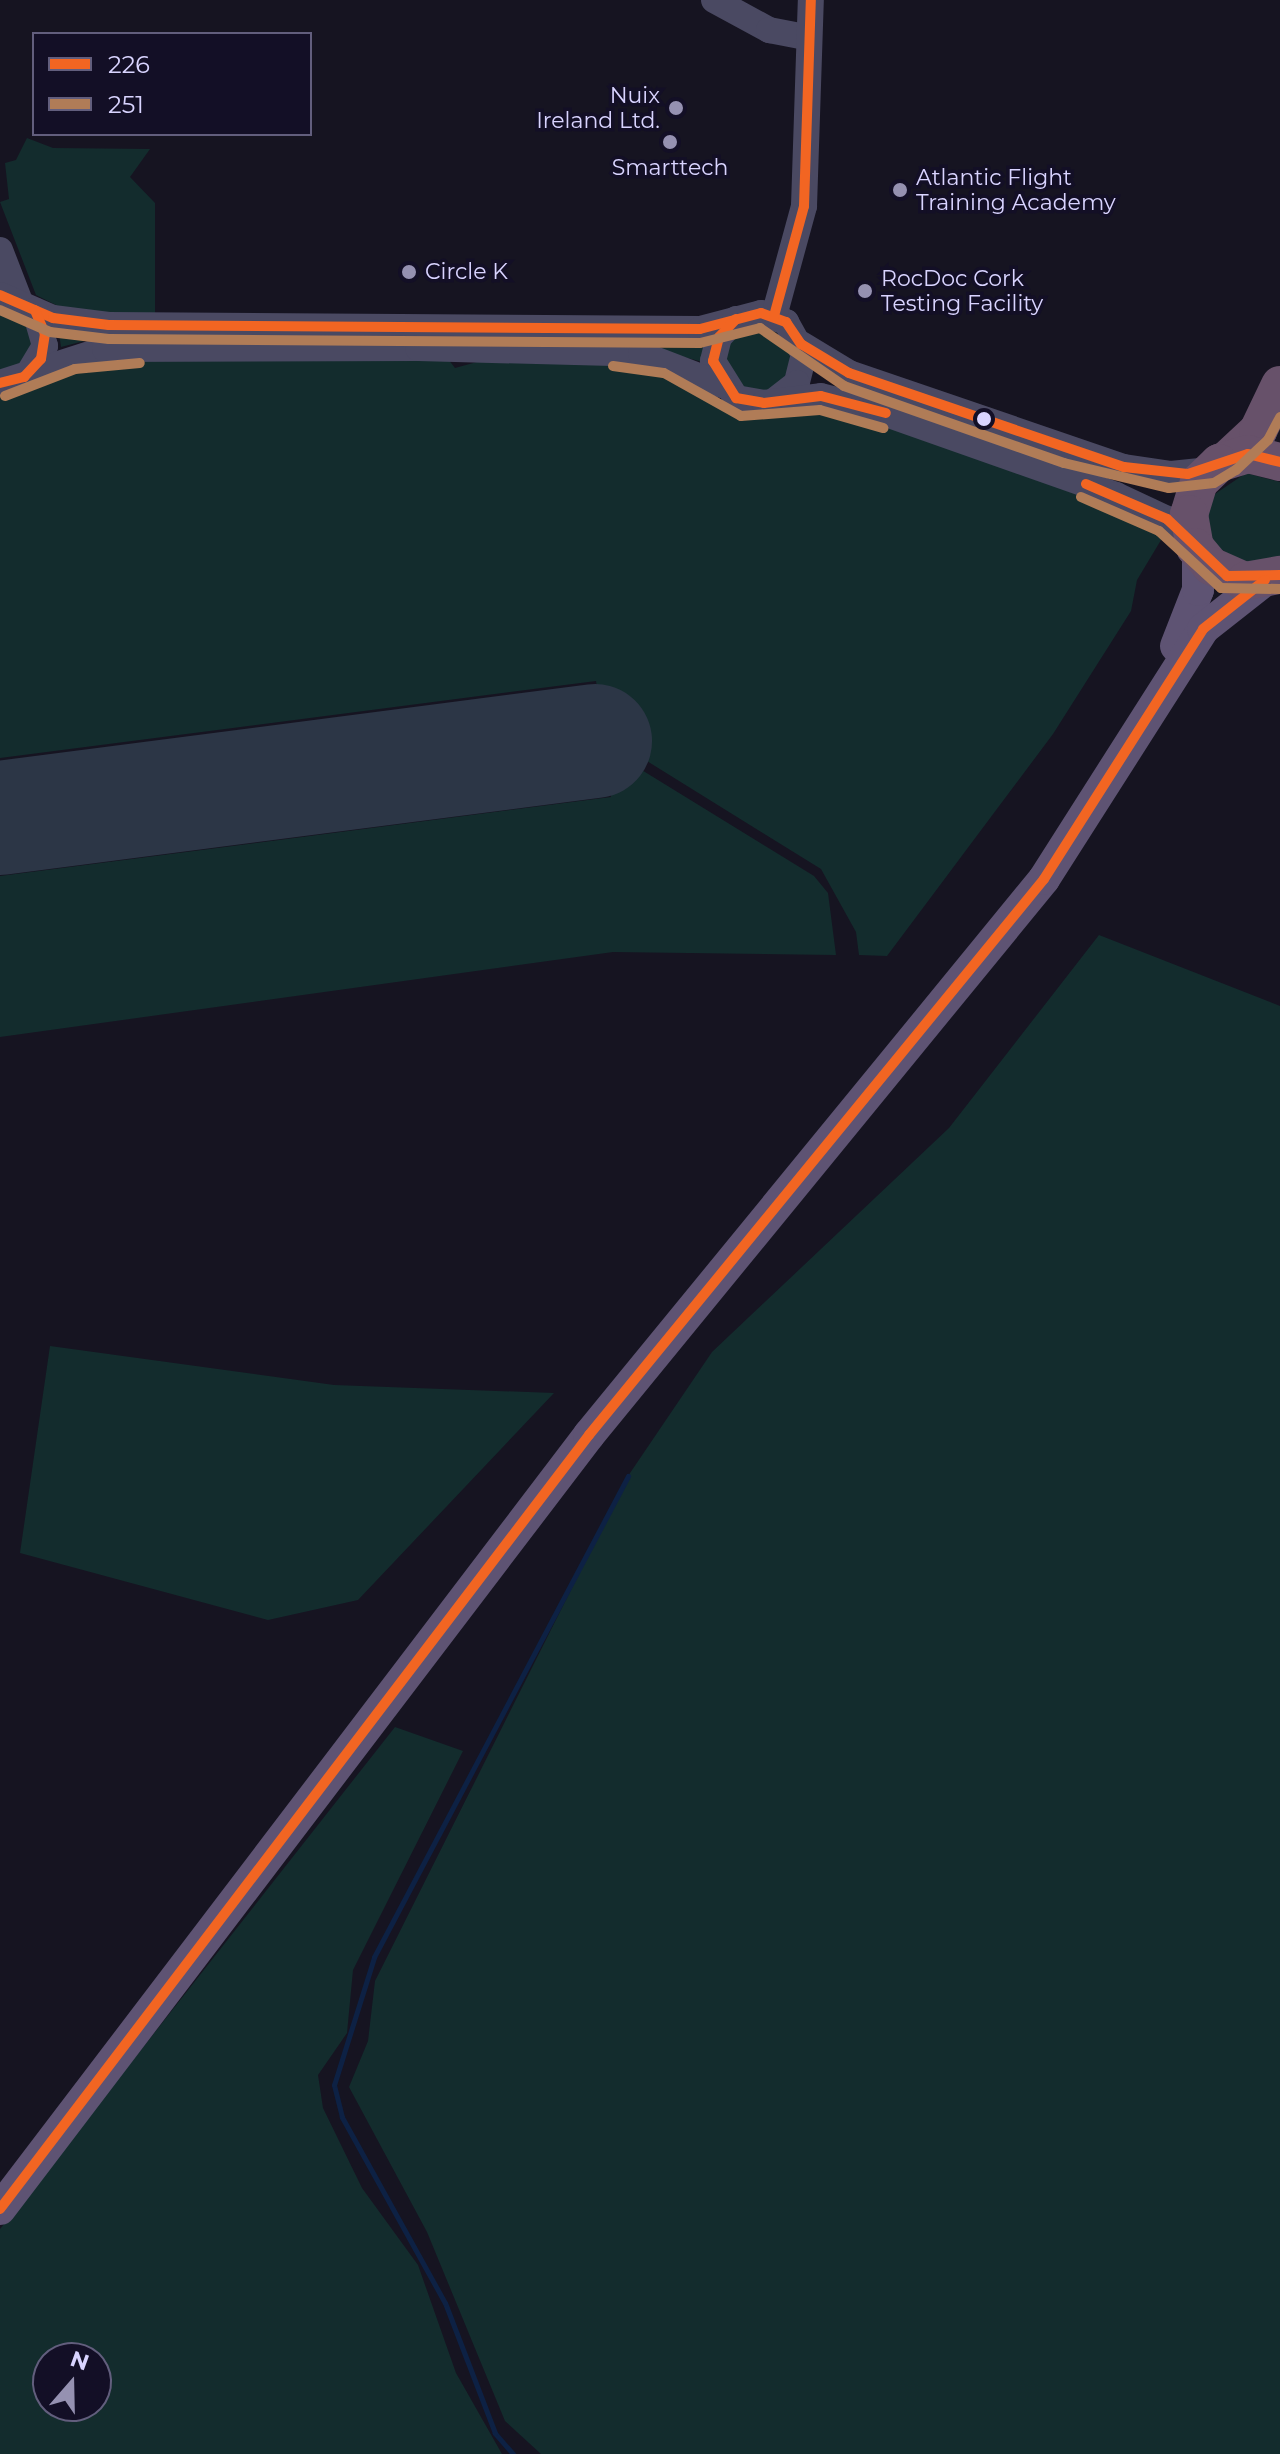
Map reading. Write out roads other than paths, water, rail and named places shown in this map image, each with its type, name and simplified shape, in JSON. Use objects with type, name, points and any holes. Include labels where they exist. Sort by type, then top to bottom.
[{"type":"highway","points":[[1272,578],[1227,576],[1197,549],[1192,497],[1220,464],[1258,431],[1280,385]]},
{"type":"highway","points":[[1220,464],[1280,462]]},
{"type":"main road","points":[[934,1008],[1098,775],[1167,664],[1198,590],[1197,549]]},
{"type":"main road","points":[[0,2209],[589,1435],[1085,825],[1203,629],[1272,578]]},
{"type":"street","points":[[714,0],[769,30],[805,37]]},
{"type":"street","points":[[774,316],[804,206],[805,37],[811,0]]},
{"type":"street","points":[[0,250],[18,301],[45,346],[12,380]]},
{"type":"street","points":[[18,301],[109,325],[700,329],[736,319],[774,316]]},
{"type":"street","points":[[774,316],[801,344],[849,373],[1124,467],[1171,474],[1220,464]]},
{"type":"street","points":[[722,385],[714,348],[736,319]]},
{"type":"street","points":[[773,402],[801,374],[801,344]]},
{"type":"street","points":[[12,380],[55,361],[105,349],[556,349],[669,359],[722,385],[744,402],[821,396],[872,409],[1129,500],[1167,519],[1197,549]]},
{"type":"waterway","points":[[513,2454],[495,2433],[445,2303],[342,2117],[334,2085],[374,1957],[628,1476]]},
{"type":"place","name":"Nuix Ireland Ltd.","points":[[676,108]]},
{"type":"place","name":"Smarttech","points":[[670,142]]},
{"type":"place","name":"Atlantic Flight Training Academy","points":[[900,190]]},
{"type":"place","name":"Circle K","points":[[409,272]]},
{"type":"place","name":"RocDoc Cork Testing Facility","points":[[865,291]]}]
